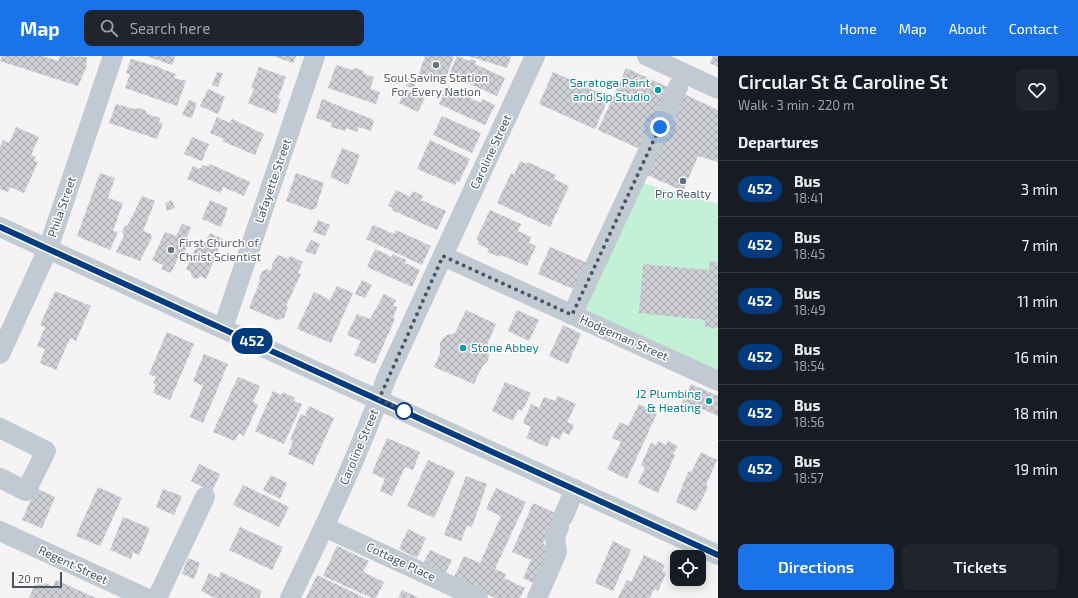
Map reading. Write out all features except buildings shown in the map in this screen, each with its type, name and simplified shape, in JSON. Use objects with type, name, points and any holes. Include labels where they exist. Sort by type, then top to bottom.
[{"type":"street","name":"Phila Street","points":[[0,354],[48,249],[113,56]]},
{"type":"street","name":"Lafayette Street","points":[[223,328],[315,56]]},
{"type":"street","name":"Caroline Street","points":[[290,598],[324,527],[443,256],[535,56]]},
{"type":"street","points":[[647,56],[718,89]]},
{"type":"street","points":[[572,315],[678,87]]},
{"type":"street","points":[[0,227],[718,555]]},
{"type":"street","name":"Hodgeman Street","points":[[443,256],[718,381]]},
{"type":"street","points":[[0,428],[46,451],[26,491],[0,478]]},
{"type":"street","points":[[537,598],[557,552],[555,537],[575,489]]},
{"type":"street","points":[[157,598],[205,497]]},
{"type":"street","name":"Cottage Place","points":[[324,527],[478,598]]},
{"type":"street","name":"Regent Street","points":[[0,531],[113,591],[146,598]]},
{"type":"green space","points":[[642,183],[718,204],[718,372],[584,311]]},
{"type":"bus line","name":"452","points":[[0,227],[718,555]]},
{"type":"place","name":"Soul Saving Station For Every Nation","points":[[436,65]]},
{"type":"place","name":"Saratoga Paint and Sip Studio","points":[[658,90]]},
{"type":"place","name":"Pro Realty","points":[[683,181]]},
{"type":"place","name":"First Church of Christ Scientist","points":[[171,250]]},
{"type":"place","name":"Stone Abbey","points":[[463,348]]},
{"type":"place","name":"J2 Plumbing & Heating","points":[[709,401]]},
{"type":"route","points":[[404,411],[408,413],[379,399],[386,379],[443,256],[572,315],[660,127]]}]
